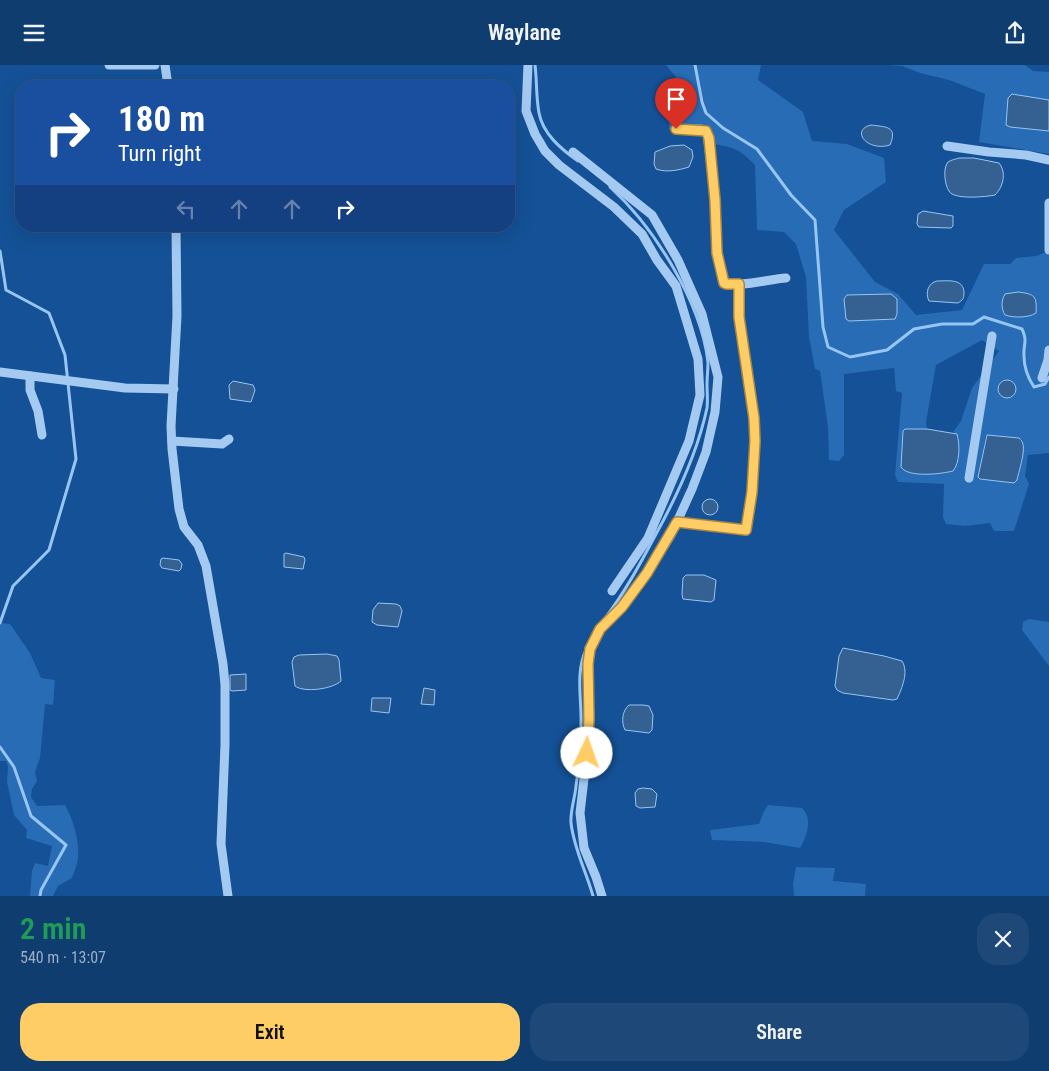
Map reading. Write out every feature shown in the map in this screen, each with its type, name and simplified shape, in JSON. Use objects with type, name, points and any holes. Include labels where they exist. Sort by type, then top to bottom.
[{"type":"street","points":[[109,65],[155,65]]},
{"type":"street","points":[[165,65],[167,80]]},
{"type":"street","points":[[528,65],[526,111],[535,134],[545,151],[559,165],[614,207],[642,234],[657,260],[676,286],[698,359],[700,395],[689,441],[648,538],[612,591]]},
{"type":"street","points":[[676,129],[700,129],[708,133],[715,200],[717,253],[724,283],[739,284],[786,278]]},
{"type":"street","points":[[947,146],[1026,155],[1049,160]]},
{"type":"street","points":[[573,152],[652,215],[678,260],[702,314],[718,377],[715,412],[706,452],[677,522],[647,573],[622,607],[600,629],[590,649],[588,664],[588,745],[580,813],[584,848],[602,896]]},
{"type":"street","points":[[1049,203],[1049,250]]},
{"type":"street","points":[[176,232],[177,316],[172,441],[178,509],[184,527],[198,545],[206,566],[224,671],[225,745],[221,844],[228,896]]},
{"type":"street","points":[[677,522],[746,530],[752,492],[755,441],[754,418],[739,317],[739,284]]},
{"type":"street","points":[[969,478],[992,336]]},
{"type":"street","points":[[1042,378],[1049,350]]},
{"type":"street","points":[[0,372],[125,388],[174,389]]},
{"type":"street","points":[[30,376],[30,390],[38,411],[42,435]]},
{"type":"street","points":[[172,441],[222,444],[229,439]]},
{"type":"shaded area","points":[[666,65],[761,65],[758,80],[803,112],[812,141],[847,144],[884,158],[886,182],[844,210],[834,230],[875,282],[898,294],[916,315],[962,310],[984,264],[1010,264],[1016,258],[1036,256],[1046,252],[1049,255],[1049,453],[1028,455],[1025,476],[1029,484],[1014,531],[994,531],[990,523],[965,526],[946,524],[943,517],[944,484],[898,482],[895,475],[902,393],[896,391],[894,368],[844,374],[844,455],[839,461],[829,460],[828,427],[820,371],[815,369],[809,337],[806,277],[796,244],[784,232],[757,230],[755,165],[750,160],[736,150],[712,144],[705,134],[669,130],[669,111],[676,95],[676,77]],"holes":[[[982,340],[999,351],[972,388],[961,421],[953,432],[959,438],[957,463],[953,471],[910,473],[905,429],[927,429],[926,422],[936,365]],[[986,435],[1023,440],[1023,453],[1014,483],[980,479],[978,477]]]},
{"type":"shaded area","points":[[889,65],[1025,65],[1033,71],[1049,72],[1049,154],[979,142],[985,94],[949,80],[920,73],[902,66]]},
{"type":"shaded area","points":[[1012,94],[1049,100],[1049,131],[1006,125],[1008,98]]},
{"type":"shaded area","points":[[871,125],[886,127],[891,131],[893,134],[890,145],[874,146],[864,139],[862,131]]},
{"type":"shaded area","points":[[684,145],[692,150],[693,157],[689,167],[669,171],[656,169],[654,164],[655,152],[670,146]]},
{"type":"shaded area","points":[[959,158],[974,158],[999,163],[1003,171],[1003,180],[995,195],[967,197],[956,196],[950,192],[945,179],[946,165],[949,161]]},
{"type":"shaded area","points":[[923,211],[953,216],[953,226],[951,228],[919,227],[917,224],[918,214]]},
{"type":"shaded area","points":[[937,281],[954,281],[961,285],[964,293],[962,300],[958,303],[929,301],[928,289],[931,284]]},
{"type":"shaded area","points":[[1018,292],[1034,297],[1036,313],[1021,317],[1005,315],[1002,305],[1005,294]]},
{"type":"shaded area","points":[[891,294],[897,299],[895,319],[849,321],[846,319],[844,299],[847,295]]},
{"type":"shaded area","points":[[1007,380],[1013,383],[1016,389],[1013,395],[1007,398],[1001,395],[998,389],[1001,383]]},
{"type":"shaded area","points":[[233,381],[253,385],[255,390],[251,402],[230,399],[229,385]]},
{"type":"shaded area","points":[[905,429],[927,429],[957,434],[959,453],[953,471],[917,474],[910,473],[901,467],[903,431]]},
{"type":"shaded area","points":[[987,435],[1019,438],[1022,441],[1023,457],[1017,480],[1014,483],[980,479],[978,477]]},
{"type":"shaded area","points":[[710,499],[718,507],[710,515],[702,507]]},
{"type":"shaded area","points":[[284,554],[304,557],[303,569],[284,567]]},
{"type":"shaded area","points":[[163,558],[179,560],[182,564],[181,569],[179,571],[162,568],[160,565]]},
{"type":"shaded area","points":[[686,575],[704,575],[716,580],[714,600],[711,602],[683,599],[683,578]]},
{"type":"shaded area","points":[[378,603],[400,606],[402,611],[398,627],[377,625],[372,622],[373,610]]},
{"type":"shaded area","points":[[1029,619],[1049,622],[1049,666],[1022,630],[1023,622]]},
{"type":"shaded area","points":[[0,623],[10,624],[30,653],[41,678],[55,680],[53,705],[45,704],[40,758],[35,772],[37,781],[32,789],[31,797],[37,806],[65,805],[75,831],[78,845],[78,861],[72,878],[58,886],[53,896],[30,896],[32,871],[35,863],[48,866],[52,846],[26,838],[27,830],[14,815],[7,782],[8,766],[6,761],[0,761]]},
{"type":"shaded area","points":[[843,648],[902,661],[905,675],[897,699],[843,693],[837,690],[835,686],[839,656]]},
{"type":"shaded area","points":[[327,654],[337,656],[341,681],[332,686],[311,690],[295,686],[292,662],[294,657],[299,655]]},
{"type":"shaded area","points":[[246,674],[246,690],[230,690],[230,675]]},
{"type":"shaded area","points":[[424,688],[435,690],[434,705],[421,704]]},
{"type":"shaded area","points":[[372,698],[391,698],[389,713],[371,711]]},
{"type":"shaded area","points":[[629,705],[649,706],[653,715],[652,730],[649,733],[625,730],[623,717]]},
{"type":"shaded area","points":[[638,789],[652,789],[657,794],[655,807],[640,808],[636,806],[635,793]]},
{"type":"shaded area","points":[[768,805],[802,808],[805,812],[808,828],[800,848],[764,842],[712,840],[710,830],[759,824]]},
{"type":"shaded area","points":[[796,867],[835,868],[833,881],[866,884],[865,896],[794,896],[793,884]]},
{"type":"waterway","points":[[535,65],[538,107],[544,128],[565,151],[578,161]]},
{"type":"waterway","points":[[695,65],[706,113],[723,128],[757,149],[791,195],[815,220],[823,327],[828,347],[850,357],[887,350],[914,329],[942,324],[973,324],[984,317],[1022,329],[1025,340],[1025,364],[1028,376],[1034,387],[1045,384],[1049,377]]},
{"type":"waterway","points":[[603,621],[631,579],[672,504],[686,473],[707,408],[708,362],[704,339],[696,315],[673,267],[643,223],[610,187]]},
{"type":"waterway","points":[[0,251],[6,290],[49,313],[65,355],[76,459],[49,550],[13,586],[0,623]]},
{"type":"waterway","points":[[586,650],[580,677],[580,748],[571,823],[577,851],[593,896]]},
{"type":"waterway","points":[[0,747],[14,767],[31,816],[66,845],[41,890],[40,896]]},
{"type":"route","points":[[587,753],[589,719],[588,664],[590,649],[600,629],[612,619],[647,573],[677,522],[746,530],[752,492],[755,441],[754,418],[739,317],[739,284],[724,283],[720,268],[716,242],[715,200],[708,133],[700,129],[676,129]]}]
